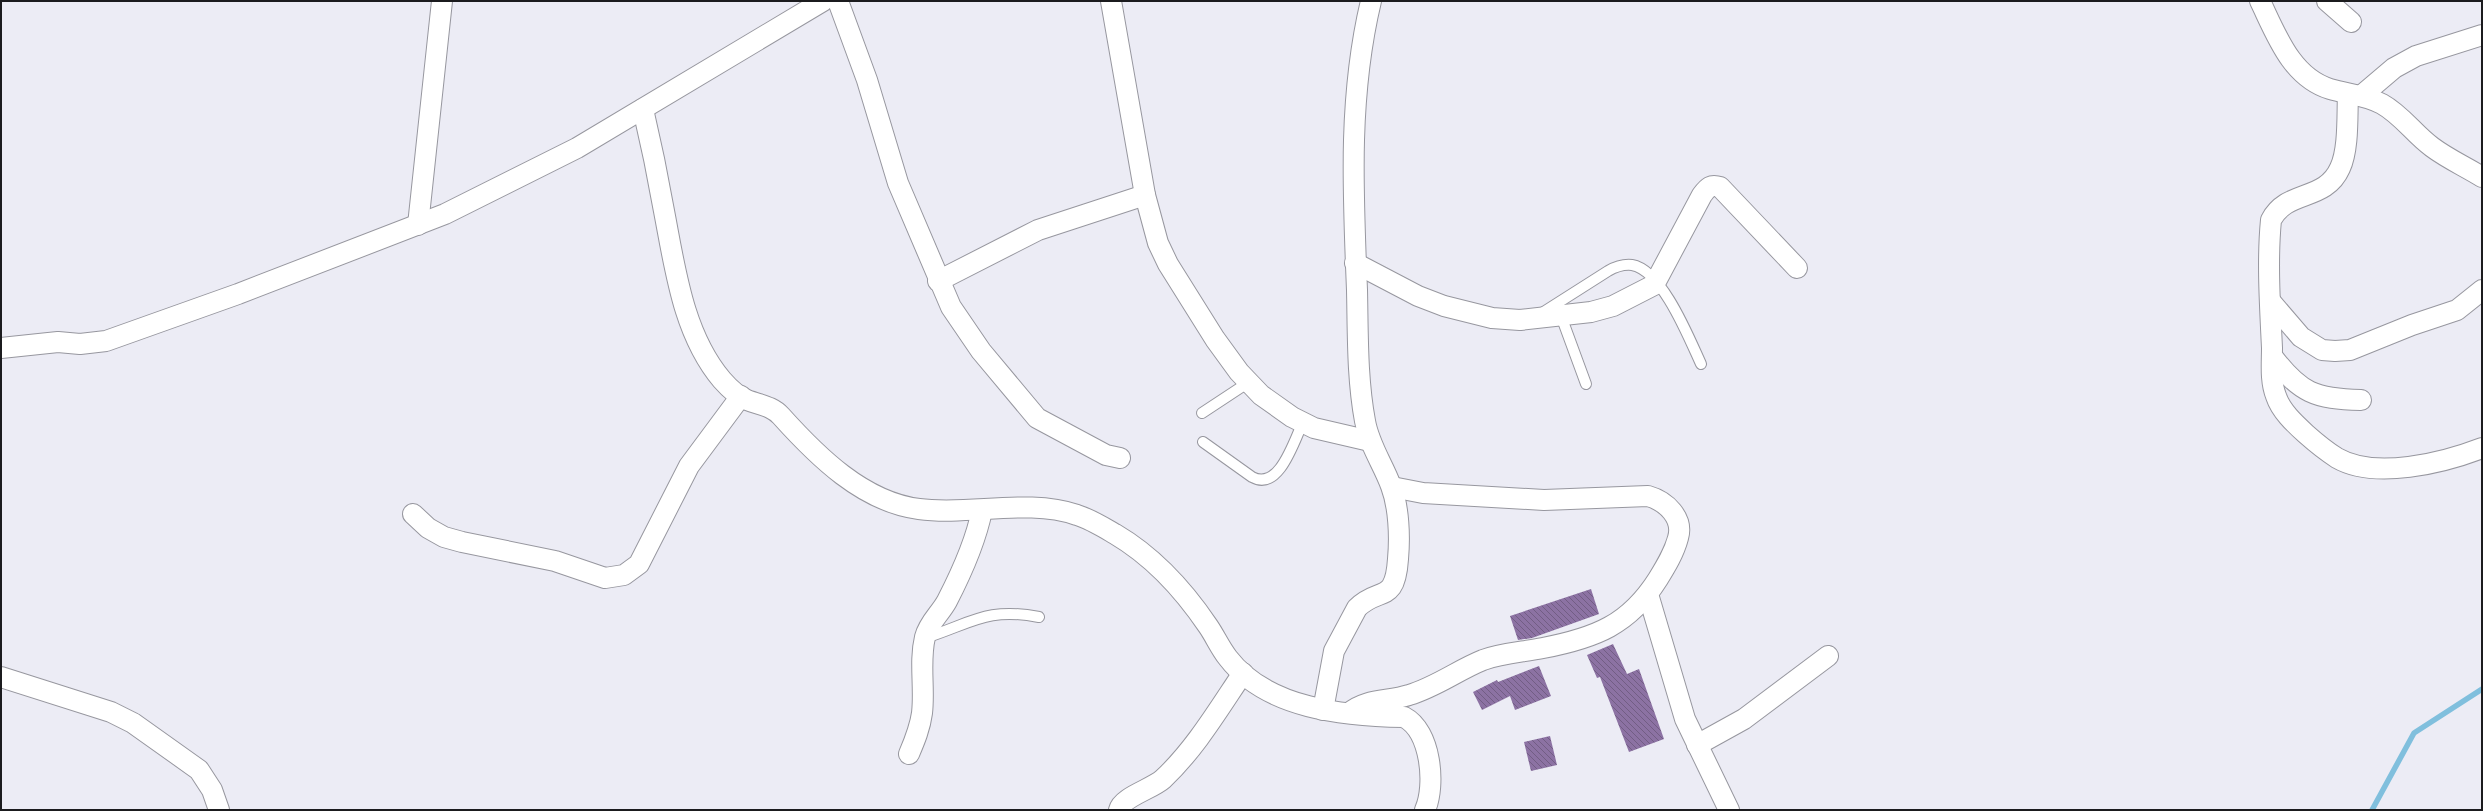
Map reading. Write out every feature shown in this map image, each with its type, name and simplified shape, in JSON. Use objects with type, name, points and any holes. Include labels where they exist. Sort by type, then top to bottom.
[{"type":"street","points":[[418,225],[442,1]]},
{"type":"street","points":[[1,348],[58,342],[80,344],[106,341],[238,294],[445,214],[576,148],[823,1]]},
{"type":"street","points":[[838,1],[867,80],[898,184],[938,281],[951,307],[981,351],[1037,418],[1106,455],[1120,458]]},
{"type":"street","points":[[1111,1],[1145,195],[1158,243],[1168,264],[1215,339],[1248,382],[1280,409],[1303,422],[1322,430],[1370,441]]},
{"type":"street","points":[[1322,710],[1332,658],[1337,644],[1357,608],[1362,603],[1389,591],[1395,578],[1398,538],[1392,487],[1370,441],[1365,421],[1359,366],[1352,172],[1353,115],[1361,49],[1371,1]]},
{"type":"street","points":[[2260,1],[2290,59],[2306,75],[2327,88],[2375,100],[2396,112],[2432,147],[2482,177]]},
{"type":"street","points":[[2327,1],[2351,22]]},
{"type":"street","points":[[2482,35],[2416,56],[2394,68],[2354,95],[2341,167],[2336,176],[2319,191],[2280,206],[2271,220],[2271,302],[2274,387],[2276,397],[2292,422],[2337,458],[2354,465],[2381,468],[2438,462],[2482,448]]},
{"type":"street","points":[[643,109],[678,282],[686,312],[710,362],[724,382],[741,396],[777,411],[808,446],[826,461],[883,500],[918,509],[1064,511],[1095,522],[1137,547],[1160,567],[1194,607],[1229,660],[1242,673],[1280,696],[1298,704],[1322,710],[1404,717],[1410,721],[1419,731],[1425,744],[1430,782],[1429,802],[1425,810]]},
{"type":"street","points":[[1355,263],[1418,296],[1444,306],[1492,318],[1534,319],[1561,316],[1613,306],[1646,291],[1656,282],[1702,195],[1708,187],[1714,185],[1720,187],[1797,268]]},
{"type":"street","points":[[938,281],[1038,230],[1145,195]]},
{"type":"street","points":[[2271,302],[2301,337],[2322,350],[2335,351],[2350,350],[2412,325],[2458,310],[2482,290]]},
{"type":"street","points":[[2272,356],[2284,372],[2306,391],[2328,397],[2360,400]]},
{"type":"street","points":[[413,514],[428,528],[444,537],[555,561],[605,578],[624,575],[639,564],[689,466],[741,396]]},
{"type":"street","points":[[1349,713],[1360,705],[1368,702],[1408,696],[1426,689],[1483,660],[1548,647],[1603,630],[1632,613],[1648,594],[1667,565],[1680,534],[1678,522],[1674,514],[1656,498],[1631,496],[1582,500],[1544,500],[1423,493],[1392,487]]},
{"type":"street","points":[[909,754],[917,735],[922,712],[925,638],[929,625],[946,602],[957,582],[975,537],[982,510]]},
{"type":"street","points":[[1648,594],[1685,719],[1730,810]]},
{"type":"street","points":[[1697,745],[1744,718],[1828,656]]},
{"type":"street","points":[[1119,810],[1124,801],[1155,785],[1182,760],[1242,673]]},
{"type":"street","points":[[1,677],[111,712],[128,720],[199,770],[212,790],[219,810]]},
{"type":"lane","points":[[1534,319],[1617,266],[1633,265],[1656,282],[1669,298],[1702,364]]},
{"type":"lane","points":[[1561,316],[1586,384]]},
{"type":"lane","points":[[1202,413],[1248,382]]},
{"type":"lane","points":[[1203,442],[1252,477],[1259,481],[1266,481],[1280,469],[1303,422]]},
{"type":"lane","points":[[925,638],[991,614],[1017,613],[1039,617]]},
{"type":"building","points":[[1591,589],[1599,614],[1532,638],[1518,640],[1510,616]]},
{"type":"building","points":[[1613,644],[1627,674],[1639,669],[1664,739],[1629,752],[1600,677],[1597,678],[1587,655]]},
{"type":"building","points":[[1539,666],[1551,696],[1515,710],[1510,696],[1482,710],[1473,692],[1497,680],[1498,682]]},
{"type":"building","points":[[1550,736],[1557,765],[1531,771],[1524,742]]},
{"type":"waterway","points":[[2372,810],[2414,733],[2482,689]]}]
